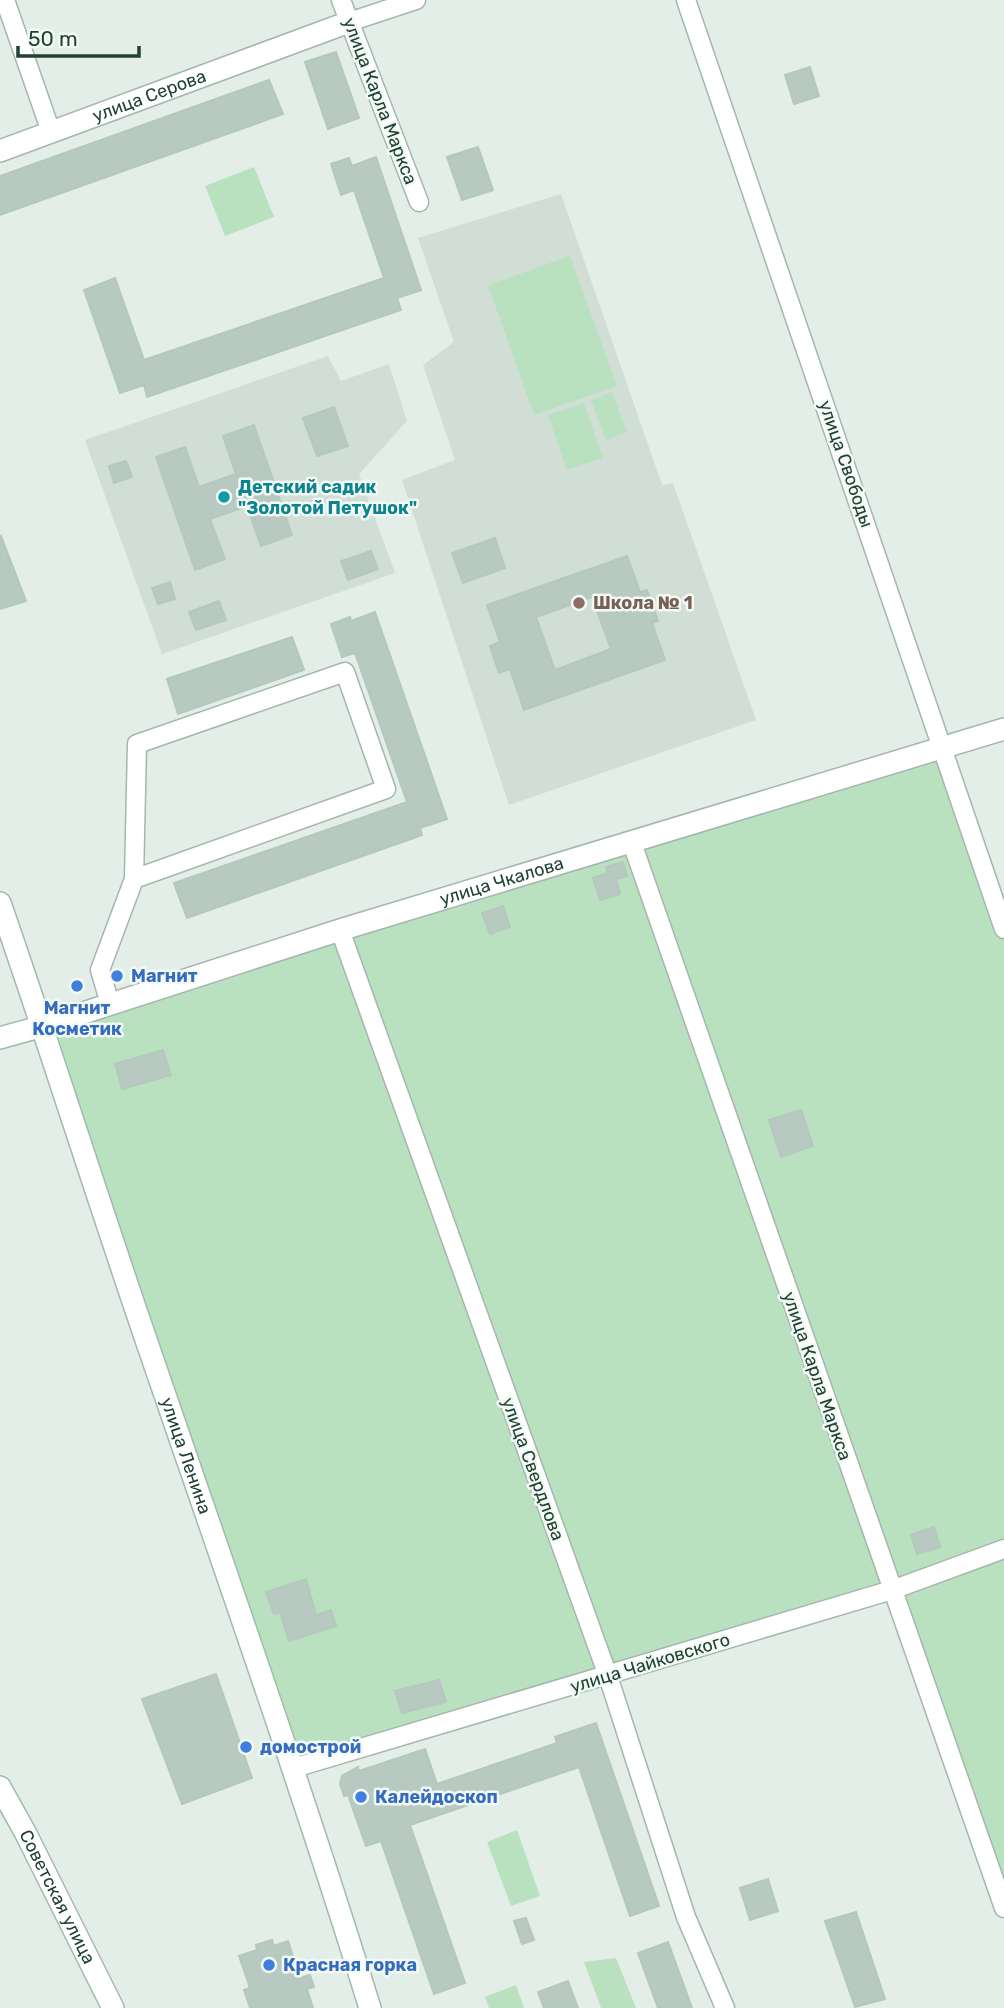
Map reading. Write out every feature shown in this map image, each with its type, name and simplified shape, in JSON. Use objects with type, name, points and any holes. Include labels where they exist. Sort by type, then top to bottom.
[{"type":"main road","name":"улица Серова","points":[[0,151],[349,22]]},
{"type":"main road","name":"улица Чкалова","points":[[0,1038],[340,930],[1004,729]]},
{"type":"main road","name":"улица Ленина","points":[[0,904],[43,1026],[107,1225],[294,1768],[370,2008]]},
{"type":"main road","name":"Советская улица","points":[[0,1787],[113,2008]]},
{"type":"street","points":[[5,0],[51,132]]},
{"type":"street","name":"улица Карла Маркса","points":[[341,0],[419,202]]},
{"type":"street","name":"улица Серова","points":[[349,22],[416,0]]},
{"type":"street","name":"улица Свободы","points":[[686,0],[1004,929]]},
{"type":"street","points":[[110,1004],[100,970],[134,879],[137,744],[345,673],[386,789],[134,879]]},
{"type":"street","name":"улица Карла Маркса","points":[[632,843],[1004,1908]]},
{"type":"street","name":"улица Свердлова","points":[[340,930],[608,1676],[686,1917],[724,2008]]},
{"type":"street","name":"улица Чайковского","points":[[294,1768],[892,1590],[1004,1549]]},
{"type":"shaded area","name":"Школа № 1","points":[[561,194],[662,485],[673,483],[756,720],[509,805],[402,480],[455,460],[423,365],[454,342],[418,238]]},
{"type":"shaded area","points":[[328,356],[341,381],[389,364],[407,421],[359,474],[395,573],[162,654],[85,440]]},
{"type":"green space","points":[[254,167],[274,217],[225,236],[205,186]]},
{"type":"green space","points":[[570,256],[617,386],[534,415],[488,285]]},
{"type":"green space","points":[[612,392],[627,432],[606,440],[591,400]]},
{"type":"green space","points":[[584,403],[603,458],[567,470],[548,415]]},
{"type":"green space","points":[[943,748],[1004,929],[1004,1908],[891,1590],[294,1768],[43,1026]]},
{"type":"green space","points":[[517,1830],[540,1896],[511,1906],[487,1842]]},
{"type":"green space","points":[[616,1958],[636,2008],[601,2008],[584,1962]]},
{"type":"green space","points":[[516,1985],[524,2008],[489,2008],[485,1997]]},
{"type":"building","points":[[336,52],[359,118],[328,129],[305,62]]},
{"type":"building","points":[[810,67],[819,96],[794,104],[785,75]]},
{"type":"building","points":[[269,80],[283,114],[0,215],[0,176]]},
{"type":"building","points":[[478,147],[493,190],[462,200],[447,157]]},
{"type":"building","points":[[376,157],[421,290],[397,298],[401,310],[147,397],[144,385],[120,393],[84,290],[115,278],[144,360],[384,278],[354,190],[341,195],[331,164],[349,158],[352,166]]},
{"type":"building","points":[[334,407],[348,446],[317,456],[303,418]]},
{"type":"building","name":"Детский садик \"Золотой Петушок\"","points":[[254,425],[292,535],[261,546],[247,506],[210,519],[225,559],[195,570],[156,457],[185,447],[199,487],[236,474],[223,436]]},
{"type":"building","points":[[126,461],[132,477],[114,483],[109,466]]},
{"type":"building","points":[[0,537],[26,601],[0,609]]},
{"type":"building","points":[[495,538],[505,568],[463,583],[452,553]]},
{"type":"building","points":[[371,551],[378,569],[348,580],[341,561]]},
{"type":"building","points":[[627,556],[640,592],[647,590],[658,621],[652,623],[665,660],[524,710],[510,669],[499,673],[490,646],[500,642],[487,605]],"holes":[[[592,597],[611,649],[555,670],[536,617]]]},
{"type":"building","points":[[170,582],[175,599],[158,604],[152,588]]},
{"type":"building","points":[[219,601],[226,620],[196,630],[189,612]]},
{"type":"building","points":[[375,612],[447,819],[420,828],[422,835],[187,918],[174,883],[407,802],[355,653],[342,657],[331,624],[350,617],[351,621]]},
{"type":"building","points":[[292,637],[304,670],[178,714],[167,679]]},
{"type":"building","points":[[623,862],[627,876],[616,879],[620,894],[600,900],[593,878],[608,873],[606,867]]},
{"type":"building","points":[[503,906],[510,927],[490,934],[482,913]]},
{"type":"building","points":[[163,1050],[171,1075],[122,1089],[115,1064]]},
{"type":"building","points":[[801,1110],[813,1146],[781,1157],[769,1120]]},
{"type":"building","points":[[934,1527],[940,1547],[917,1554],[911,1535]]},
{"type":"building","points":[[306,1579],[316,1615],[331,1610],[336,1626],[289,1641],[280,1612],[274,1614],[266,1592]]},
{"type":"building","points":[[216,1674],[252,1778],[182,1804],[142,1699]]},
{"type":"building","points":[[439,1680],[446,1702],[402,1713],[395,1691]]},
{"type":"building","points":[[596,1723],[659,1906],[630,1916],[579,1767],[410,1825],[465,1983],[434,1994],[381,1841],[366,1846],[348,1795],[344,1796],[340,1784],[342,1776],[358,1767],[359,1771],[425,1749],[437,1784],[557,1743],[555,1737]]},
{"type":"building","points":[[768,1879],[778,1911],[750,1920],[740,1888]]},
{"type":"building","points":[[856,1912],[885,1999],[855,2007],[825,1921]]},
{"type":"building","points":[[526,1918],[534,1940],[522,1944],[514,1921]]},
{"type":"building","name":"Красная горка","points":[[272,1940],[274,1946],[288,1941],[300,1978],[310,1975],[314,1987],[307,1989],[313,2008],[250,2008],[244,1990],[250,1988],[239,1956],[257,1950],[256,1945]]},
{"type":"building","points":[[668,1942],[692,2008],[658,2008],[638,1953]]},
{"type":"building","points":[[568,1981],[578,2008],[544,2008],[538,1992]]},
{"type":"place","name":"Детский садик \"Золотой Петушок\"","points":[[224,497]]},
{"type":"place","name":"Школа № 1","points":[[579,603]]},
{"type":"place","name":"Магнит","points":[[117,976]]},
{"type":"place","name":"Магнит Косметик","points":[[77,986]]},
{"type":"place","name":"домострой","points":[[246,1747]]},
{"type":"place","name":"Калейдоскоп","points":[[361,1797]]},
{"type":"place","name":"Красная горка","points":[[269,1965]]}]
